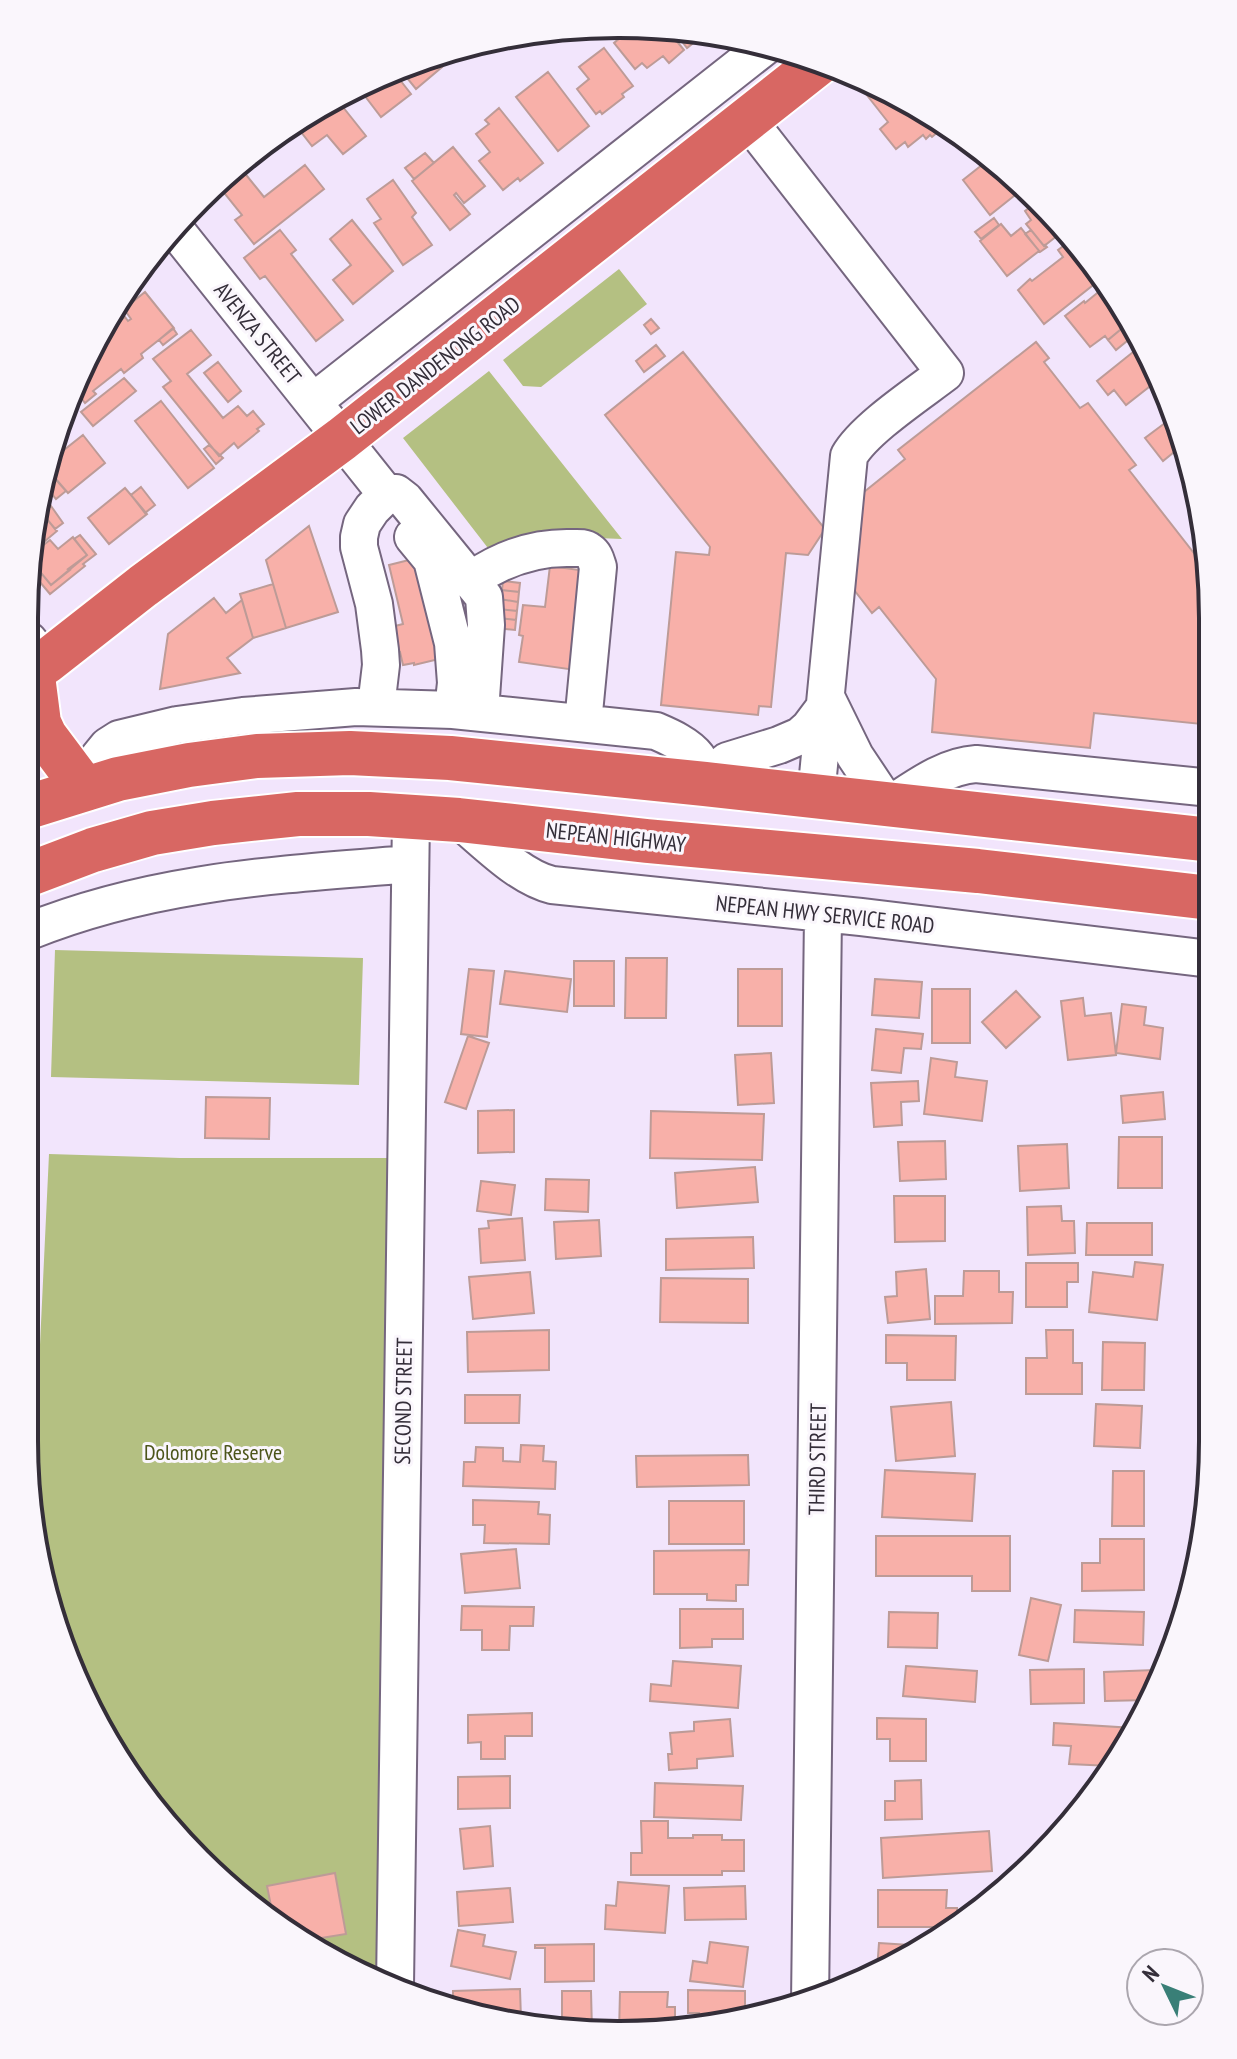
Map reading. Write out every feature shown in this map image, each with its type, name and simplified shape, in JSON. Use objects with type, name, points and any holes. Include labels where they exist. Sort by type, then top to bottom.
[{"type":"highway","name":"LOWER DANDENONG ROAD","points":[[38,666],[342,439],[809,70]]},
{"type":"highway","points":[[38,714],[45,736],[84,788]]},
{"type":"highway","points":[[38,804],[84,788],[189,765],[257,756],[309,754],[450,758],[1199,839]]},
{"type":"highway","points":[[810,856],[816,796]]},
{"type":"highway","name":"NEPEAN HIGHWAY","points":[[38,871],[138,835],[298,814],[369,814],[459,820],[647,841],[978,871],[1199,897]]},
{"type":"street","name":"LOWER DANDENONG ROAD","points":[[313,402],[755,55]]},
{"type":"street","points":[[747,119],[945,373],[878,425],[854,447],[849,456],[816,796]]},
{"type":"street","name":"AVENZA STREET","points":[[181,237],[342,439],[432,560],[453,643],[456,683],[466,711]]},
{"type":"street","points":[[376,707],[380,650],[374,604],[359,537],[362,524],[372,509],[384,497],[396,493],[481,593],[486,625],[466,711]]},
{"type":"street","points":[[471,580],[507,559],[543,549],[582,548],[595,556],[598,567],[583,723]]},
{"type":"street","points":[[84,788],[99,757],[119,739],[177,725],[356,707],[466,711],[656,731],[684,746],[696,757],[705,784],[727,761],[800,736],[809,728],[825,702]]},
{"type":"street","points":[[825,702],[855,756],[889,804],[944,772],[976,764],[1199,787]]},
{"type":"street","points":[[255,715],[309,754]]},
{"type":"street","name":"SECOND STREET","points":[[395,1977],[411,817]]},
{"type":"street","name":"NEPEAN HWY SERVICE ROAD","points":[[459,820],[516,866],[548,884],[1199,958]]},
{"type":"street","points":[[38,928],[113,902],[192,886],[275,875],[410,864]]},
{"type":"street","name":"THIRD STREET","points":[[810,1988],[823,914]]},
{"type":"green space","points":[[619,269],[647,304],[541,387],[523,386],[503,360]]},
{"type":"green space","points":[[489,371],[622,539],[549,536],[491,552],[403,438]]},
{"type":"green space","points":[[55,950],[363,958],[359,1085],[51,1077]]},
{"type":"green space","name":"Dolomore Reserve","points":[[49,1154],[180,1158],[396,1158],[381,1970],[296,1923],[236,1877],[208,1851],[158,1794],[116,1731],[82,1663],[49,1554],[39,1478],[38,1387]]},
{"type":"building","points":[[620,38],[656,39],[677,41],[684,50],[669,63],[663,56],[647,68],[642,63],[635,69],[614,43]]},
{"type":"building","points":[[604,48],[633,86],[602,114],[600,111],[596,114],[577,89],[589,79],[579,67]]},
{"type":"building","points":[[441,66],[442,67],[416,89],[407,78]]},
{"type":"building","points":[[548,72],[589,126],[558,151],[516,97]]},
{"type":"building","points":[[400,80],[411,94],[381,117],[365,96]]},
{"type":"building","points":[[866,94],[936,133],[926,139],[923,135],[908,147],[905,142],[896,149],[880,129],[888,122]]},
{"type":"building","points":[[344,108],[366,136],[343,154],[327,135],[312,146],[301,133]]},
{"type":"building","points":[[499,108],[543,163],[503,190],[479,161],[490,152],[476,134],[489,124],[485,120]]},
{"type":"building","points":[[453,147],[485,186],[464,203],[456,193],[454,195],[470,214],[450,230],[412,181]]},
{"type":"building","points":[[425,153],[434,163],[414,179],[405,168]]},
{"type":"building","points":[[305,165],[324,189],[254,244],[235,220],[242,215],[224,193],[246,174],[264,197]]},
{"type":"building","points":[[981,166],[1015,195],[990,215],[963,180]]},
{"type":"building","points":[[393,180],[416,213],[412,217],[432,245],[403,265],[374,223],[381,219],[367,199]]},
{"type":"building","points":[[1029,208],[1056,237],[1044,246],[1026,224],[1031,220],[1025,211]]},
{"type":"building","points":[[994,218],[999,225],[981,239],[975,232]]},
{"type":"building","points":[[352,220],[393,271],[353,304],[333,280],[351,265],[330,239]]},
{"type":"building","points":[[1001,224],[1011,236],[1021,228],[1039,251],[1007,276],[980,241]]},
{"type":"building","points":[[280,230],[296,250],[291,254],[343,320],[316,341],[265,276],[260,279],[244,258]]},
{"type":"building","points":[[1031,230],[1047,247],[1040,252],[1025,234]]},
{"type":"building","points":[[1063,246],[1093,285],[1044,324],[1018,290],[1063,257],[1058,250]]},
{"type":"building","points":[[145,292],[174,328],[141,354],[143,358],[124,373],[121,369],[93,391],[96,394],[85,403],[82,396],[116,328],[125,317],[128,321],[131,319],[126,312]]},
{"type":"building","points":[[1098,292],[1121,329],[1108,340],[1105,336],[1090,347],[1065,316]]},
{"type":"building","points":[[651,319],[659,328],[651,334],[644,325]]},
{"type":"building","points":[[173,328],[177,334],[163,345],[159,340]]},
{"type":"building","points":[[1121,329],[1128,340],[1116,350],[1108,340]]},
{"type":"building","points":[[191,330],[211,355],[187,374],[223,418],[238,406],[247,416],[253,411],[264,424],[238,448],[234,443],[219,456],[163,387],[171,381],[153,359]]},
{"type":"building","points":[[1036,342],[1049,358],[1044,362],[1080,408],[1088,403],[1136,465],[1129,470],[1195,555],[1199,724],[1094,713],[1090,748],[932,732],[936,679],[879,607],[872,613],[841,573],[857,560],[864,492],[905,459],[898,450]]},
{"type":"building","points":[[656,345],[665,356],[644,372],[636,361]]},
{"type":"building","points":[[683,352],[825,529],[808,555],[786,553],[771,707],[759,706],[758,715],[661,705],[676,552],[709,555],[710,547],[605,415]]},
{"type":"building","points":[[1134,352],[1150,386],[1126,405],[1114,390],[1108,395],[1097,381]]},
{"type":"building","points":[[218,362],[241,391],[228,402],[204,373]]},
{"type":"building","points":[[124,378],[136,391],[93,426],[81,412]]},
{"type":"building","points":[[161,401],[214,468],[188,488],[135,421]]},
{"type":"building","points":[[1165,423],[1174,452],[1163,461],[1145,438]]},
{"type":"building","points":[[83,435],[105,463],[68,493],[55,479],[63,450]]},
{"type":"building","points":[[209,445],[223,458],[216,464],[204,449]]},
{"type":"building","points":[[55,479],[66,491],[56,499],[52,494]]},
{"type":"building","points":[[141,487],[155,505],[145,513],[131,495]]},
{"type":"building","points":[[125,488],[147,514],[109,544],[88,518]]},
{"type":"building","points":[[51,506],[63,523],[55,529],[47,519]]},
{"type":"building","points":[[47,519],[57,531],[43,543]]},
{"type":"building","points":[[309,526],[338,612],[286,628],[266,560]]},
{"type":"building","points":[[80,535],[96,554],[50,594],[39,581],[40,575],[42,574],[51,585],[87,555],[74,539]]},
{"type":"building","points":[[73,537],[87,555],[51,585],[42,574],[40,575],[43,546],[50,540],[58,549]]},
{"type":"building","points":[[425,556],[439,659],[403,665],[391,627],[403,624],[389,565]]},
{"type":"building","points":[[550,566],[594,572],[575,670],[519,662],[523,605],[545,607]]},
{"type":"building","points":[[503,581],[520,583],[519,592],[502,590]]},
{"type":"building","points":[[273,584],[286,628],[253,638],[240,594]]},
{"type":"building","points":[[502,590],[519,592],[518,602],[500,599]]},
{"type":"building","points":[[214,598],[226,613],[242,600],[253,638],[227,658],[240,673],[160,689],[168,634]]},
{"type":"building","points":[[500,599],[518,602],[517,611],[499,609]]},
{"type":"building","points":[[499,609],[517,611],[516,620],[498,618]]},
{"type":"building","points":[[498,618],[516,620],[515,630],[497,628]]},
{"type":"building","points":[[626,958],[667,958],[666,1018],[625,1018]]},
{"type":"building","points":[[574,961],[614,961],[614,1006],[574,1006]]},
{"type":"building","points":[[469,969],[494,971],[487,1037],[461,1034]]},
{"type":"building","points":[[738,969],[782,969],[782,1026],[738,1026]]},
{"type":"building","points":[[505,971],[571,979],[567,1012],[500,1004]]},
{"type":"building","points":[[875,979],[922,982],[919,1018],[872,1015]]},
{"type":"building","points":[[932,989],[970,989],[970,1043],[932,1043]]},
{"type":"building","points":[[1016,991],[1040,1017],[1006,1048],[982,1022]]},
{"type":"building","points":[[1083,998],[1085,1016],[1111,1013],[1116,1055],[1068,1060],[1061,1001]]},
{"type":"building","points":[[1122,1004],[1146,1007],[1144,1025],[1163,1028],[1160,1059],[1116,1053]]},
{"type":"building","points":[[876,1029],[923,1034],[921,1049],[904,1048],[901,1073],[872,1070]]},
{"type":"building","points":[[468,1036],[489,1043],[466,1109],[445,1102]]},
{"type":"building","points":[[771,1053],[774,1103],[738,1105],[735,1055]]},
{"type":"building","points":[[931,1058],[957,1062],[955,1077],[987,1081],[982,1121],[924,1114]]},
{"type":"building","points":[[918,1081],[919,1101],[901,1102],[902,1125],[874,1127],[871,1083]]},
{"type":"building","points":[[1163,1092],[1165,1119],[1123,1123],[1121,1096]]},
{"type":"building","points":[[206,1097],[270,1098],[269,1139],[205,1138]]},
{"type":"building","points":[[514,1110],[514,1152],[478,1153],[478,1111]]},
{"type":"building","points":[[651,1111],[764,1114],[762,1160],[650,1158]]},
{"type":"building","points":[[1119,1137],[1162,1137],[1162,1188],[1118,1188]]},
{"type":"building","points":[[945,1141],[946,1179],[900,1181],[898,1142]]},
{"type":"building","points":[[1067,1144],[1069,1188],[1020,1191],[1018,1146]]},
{"type":"building","points":[[755,1167],[758,1202],[677,1208],[675,1173]]},
{"type":"building","points":[[546,1179],[589,1180],[588,1212],[545,1210]]},
{"type":"building","points":[[481,1181],[515,1185],[511,1215],[477,1211]]},
{"type":"building","points":[[894,1196],[945,1196],[945,1241],[895,1242]]},
{"type":"building","points":[[1061,1206],[1062,1221],[1074,1221],[1075,1253],[1028,1255],[1027,1207]]},
{"type":"building","points":[[522,1218],[525,1260],[481,1263],[479,1229],[489,1228],[488,1221]]},
{"type":"building","points":[[599,1220],[601,1256],[556,1259],[554,1222]]},
{"type":"building","points":[[1087,1223],[1152,1223],[1152,1255],[1086,1255]]},
{"type":"building","points":[[753,1237],[754,1268],[666,1270],[666,1239]]},
{"type":"building","points":[[1135,1262],[1163,1265],[1157,1320],[1089,1312],[1093,1272],[1133,1277]]},
{"type":"building","points":[[1026,1263],[1078,1263],[1078,1282],[1067,1282],[1067,1307],[1026,1307]]},
{"type":"building","points":[[926,1269],[930,1319],[888,1323],[885,1297],[897,1296],[896,1272]]},
{"type":"building","points":[[964,1271],[999,1271],[999,1292],[1013,1292],[1012,1323],[935,1324],[935,1296],[963,1296]]},
{"type":"building","points":[[530,1272],[534,1313],[473,1319],[469,1277]]},
{"type":"building","points":[[661,1278],[748,1279],[748,1323],[660,1322]]},
{"type":"building","points":[[549,1330],[549,1370],[468,1372],[467,1332]]},
{"type":"building","points":[[1046,1330],[1073,1330],[1073,1363],[1082,1363],[1082,1394],[1026,1394],[1026,1358],[1047,1358]]},
{"type":"building","points":[[886,1335],[956,1336],[955,1380],[907,1380],[907,1363],[886,1363]]},
{"type":"building","points":[[1103,1342],[1145,1343],[1144,1390],[1102,1390]]},
{"type":"building","points":[[465,1395],[520,1395],[519,1423],[465,1423]]},
{"type":"building","points":[[951,1402],[955,1456],[896,1461],[891,1407]]},
{"type":"building","points":[[1096,1404],[1142,1406],[1140,1448],[1094,1446]]},
{"type":"building","points":[[521,1445],[544,1446],[543,1461],[556,1462],[555,1489],[463,1486],[464,1462],[475,1462],[476,1447],[503,1448],[503,1461],[520,1462]]},
{"type":"building","points":[[748,1455],[749,1485],[637,1487],[636,1456]]},
{"type":"building","points":[[885,1470],[975,1474],[972,1521],[882,1517]]},
{"type":"building","points":[[1113,1471],[1144,1471],[1144,1526],[1112,1526]]},
{"type":"building","points":[[473,1500],[539,1502],[538,1514],[550,1515],[549,1544],[484,1543],[485,1525],[473,1525]]},
{"type":"building","points":[[669,1501],[744,1501],[744,1544],[669,1544]]},
{"type":"building","points":[[876,1536],[1010,1536],[1010,1591],[972,1591],[972,1576],[876,1576]]},
{"type":"building","points":[[1100,1539],[1144,1539],[1144,1590],[1082,1591],[1082,1563],[1100,1563]]},
{"type":"building","points":[[516,1549],[520,1588],[465,1593],[461,1554]]},
{"type":"building","points":[[749,1550],[748,1585],[736,1585],[736,1601],[707,1600],[707,1594],[654,1594],[654,1551]]},
{"type":"building","points":[[1031,1598],[1061,1605],[1048,1661],[1019,1655]]},
{"type":"building","points":[[462,1606],[534,1607],[533,1626],[510,1626],[509,1650],[482,1650],[482,1630],[461,1630]]},
{"type":"building","points":[[680,1609],[743,1609],[743,1639],[712,1639],[712,1647],[680,1648]]},
{"type":"building","points":[[1075,1610],[1144,1612],[1143,1645],[1074,1642]]},
{"type":"building","points":[[889,1612],[938,1613],[937,1648],[888,1647]]},
{"type":"building","points":[[673,1661],[741,1666],[738,1708],[650,1701],[651,1684],[671,1686]]},
{"type":"building","points":[[906,1666],[977,1671],[975,1702],[903,1696]]},
{"type":"building","points":[[1084,1669],[1084,1703],[1031,1704],[1030,1670]]},
{"type":"building","points":[[1152,1670],[1137,1700],[1105,1701],[1104,1672]]},
{"type":"building","points":[[532,1713],[532,1736],[505,1736],[505,1759],[481,1759],[481,1742],[468,1743],[468,1715]]},
{"type":"building","points":[[877,1718],[926,1719],[926,1761],[890,1761],[890,1739],[877,1739]]},
{"type":"building","points":[[730,1719],[733,1756],[697,1759],[697,1768],[669,1770],[668,1754],[672,1754],[670,1733],[694,1731],[694,1722]]},
{"type":"building","points":[[1054,1723],[1123,1727],[1099,1765],[1069,1764],[1071,1746],[1053,1745]]},
{"type":"building","points":[[510,1776],[510,1808],[458,1809],[458,1777]]},
{"type":"building","points":[[921,1780],[922,1819],[885,1820],[885,1801],[895,1801],[895,1781]]},
{"type":"building","points":[[655,1783],[743,1786],[741,1820],[654,1817]]},
{"type":"building","points":[[641,1821],[668,1821],[668,1838],[722,1835],[722,1840],[744,1840],[744,1871],[722,1871],[722,1875],[631,1875],[631,1853],[642,1853]]},
{"type":"building","points":[[490,1826],[493,1866],[464,1869],[460,1829]]},
{"type":"building","points":[[989,1831],[992,1871],[883,1878],[881,1838]]},
{"type":"building","points":[[335,1873],[346,1934],[320,1938],[271,1905],[267,1886]]},
{"type":"building","points":[[618,1882],[669,1886],[665,1933],[605,1929],[606,1905],[616,1906]]},
{"type":"building","points":[[745,1886],[746,1919],[685,1920],[684,1888]]},
{"type":"building","points":[[510,1888],[513,1922],[459,1926],[457,1892]]},
{"type":"building","points":[[878,1890],[947,1890],[946,1908],[957,1908],[957,1912],[935,1927],[878,1927]]},
{"type":"building","points":[[458,1930],[485,1935],[483,1946],[516,1952],[510,1979],[451,1966]]},
{"type":"building","points":[[710,1942],[748,1947],[743,1987],[690,1981],[693,1961],[707,1963]]},
{"type":"building","points":[[879,1943],[906,1945],[878,1960]]},
{"type":"building","points":[[594,1944],[594,1981],[545,1982],[545,1948],[535,1948],[535,1945]]},
{"type":"building","points":[[520,1989],[521,2012],[453,1996],[453,1991]]},
{"type":"building","points":[[688,1990],[745,1991],[745,2007],[699,2015],[688,2013]]},
{"type":"building","points":[[562,1991],[591,1991],[592,2020],[562,2018]]},
{"type":"building","points":[[620,1992],[668,1992],[667,2007],[675,2007],[675,2018],[619,2021]]}]
